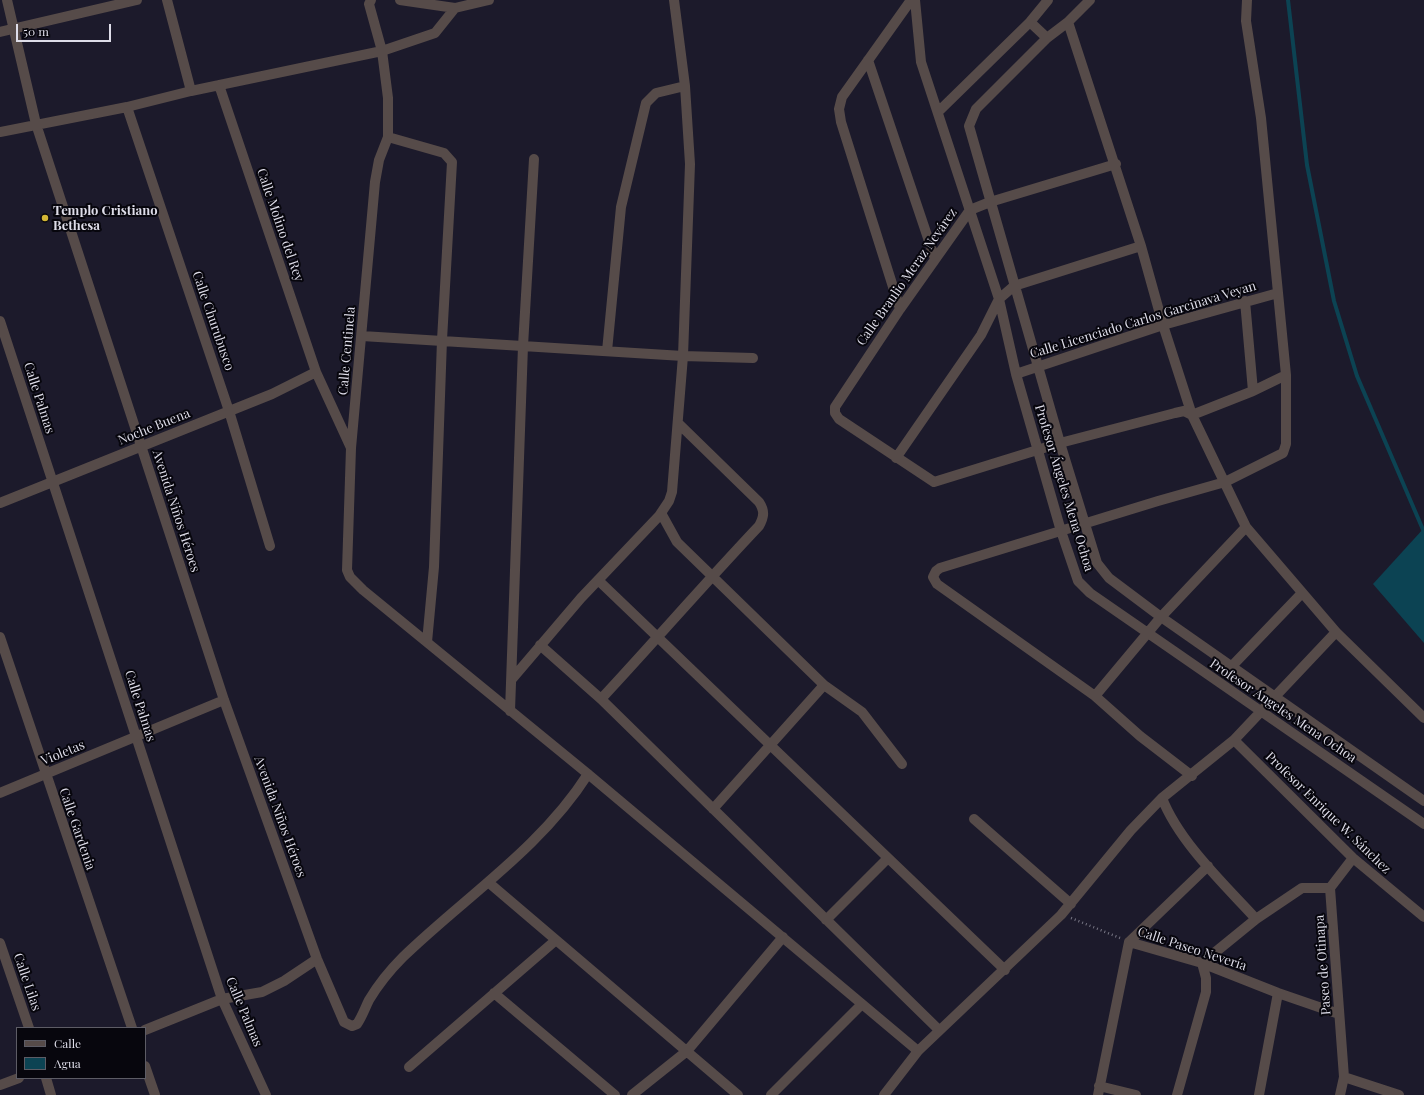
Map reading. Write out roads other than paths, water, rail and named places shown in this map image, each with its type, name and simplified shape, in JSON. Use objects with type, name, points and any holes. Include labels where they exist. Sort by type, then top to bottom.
[{"type":"street","name":"Avenida Niños Héroes","points":[[7,0],[36,124],[224,700],[317,959],[344,1022],[352,1026],[357,1024],[369,1000],[403,958],[488,882]]},
{"type":"street","points":[[0,32],[137,0]]},
{"type":"street","points":[[167,0],[191,91]]},
{"type":"street","points":[[400,0],[455,8],[490,0]]},
{"type":"street","points":[[512,679],[598,580],[616,563],[661,513],[669,501],[672,492],[679,424],[683,356],[690,164],[686,86],[674,0]]},
{"type":"street","points":[[900,308],[841,122],[839,109],[842,98],[912,0]]},
{"type":"street","name":"Profesor Ángeles Mena Ochoa","points":[[915,0],[920,62],[938,112],[999,299],[1016,374],[1037,450],[1061,531],[1076,575],[1083,587],[1424,824]]},
{"type":"street","points":[[938,112],[1030,22],[1048,0]]},
{"type":"street","points":[[1077,14],[1080,0]]},
{"type":"street","points":[[1030,22],[1047,38],[1068,22],[1090,0]]},
{"type":"street","points":[[1192,776],[1140,736],[1095,696],[937,584],[933,577],[940,568],[1225,482],[1283,453],[1286,444],[1286,375],[1261,118],[1246,21],[1246,0]]},
{"type":"street","name":"Calle Centinela","points":[[370,2],[382,51],[388,98],[388,136],[376,174],[351,448],[347,570],[356,584],[427,642]]},
{"type":"street","points":[[0,132],[127,107],[191,91],[382,51],[435,33],[455,8]]},
{"type":"street","points":[[1068,22],[1116,164],[1163,325],[1192,415],[1246,527],[1336,632],[1424,718]]},
{"type":"street","name":"Profesor Ángeles Mena Ochoa","points":[[1047,38],[976,109],[971,117],[969,126],[1084,525],[1098,563],[1104,573],[1162,617],[1422,799]]},
{"type":"street","points":[[868,60],[935,259]]},
{"type":"street","name":"Calle Molino del Rey","points":[[219,86],[316,372],[351,448]]},
{"type":"street","points":[[607,351],[621,207],[646,103],[656,93],[686,86]]},
{"type":"street","name":"Calle Churubusco","points":[[127,107],[229,411],[270,546]]},
{"type":"street","points":[[388,136],[444,153],[452,162],[442,340],[434,566],[427,642],[588,774],[918,1051]]},
{"type":"street","points":[[510,711],[523,346],[534,159]]},
{"type":"street","name":"Calle Braulio Meraz Nevárez","points":[[896,458],[839,419],[834,414],[835,407],[900,308],[970,210],[990,202],[1116,164]]},
{"type":"street","points":[[1141,246],[1014,286],[999,299],[981,335],[896,458],[929,481],[940,481],[1060,443],[1184,411],[1192,415],[1253,392],[1286,375]]},
{"type":"street","name":"Calle Licenciado Carlos Garcinava Veyan","points":[[1016,374],[1163,325],[1278,293]]},
{"type":"street","points":[[1245,301],[1253,392]]},
{"type":"street","name":"Calle Palmas","points":[[0,321],[54,482],[222,999],[266,1095]]},
{"type":"street","points":[[362,336],[683,356],[753,358]]},
{"type":"street","name":"Noche Buena","points":[[0,503],[272,394],[316,372]]},
{"type":"street","points":[[601,699],[711,576],[759,526],[764,513],[759,502],[679,424]]},
{"type":"street","points":[[661,513],[677,542],[824,685],[862,712],[902,764]]},
{"type":"street","points":[[1095,696],[1162,617],[1246,527]]},
{"type":"street","points":[[598,580],[1005,970]]},
{"type":"street","points":[[1232,666],[1302,593]]},
{"type":"street","points":[[884,1095],[918,1051],[1005,970],[1061,915],[1131,830],[1162,798],[1192,776],[1234,740],[1336,632]]},
{"type":"street","name":"Calle Gardenia","points":[[0,637],[132,1027]]},
{"type":"street","points":[[540,645],[601,699],[939,1030]]},
{"type":"street","points":[[713,809],[824,685]]},
{"type":"street","name":"Violetas","points":[[0,793],[224,700]]},
{"type":"street","name":"Profesor Enrique W. Sánchez","points":[[1234,740],[1353,858],[1424,917]]},
{"type":"street","points":[[588,774],[574,796],[559,814],[488,882],[738,1095]]},
{"type":"street","points":[[1162,798],[1176,826],[1208,866],[1256,919]]},
{"type":"street","points":[[1408,812],[1422,799]]},
{"type":"street","points":[[974,819],[1070,904]]},
{"type":"street","points":[[826,920],[888,858]]},
{"type":"street","points":[[1177,1095],[1206,992],[1206,978],[1202,963],[1256,919],[1302,888],[1330,888],[1353,858]]},
{"type":"street","points":[[1136,1095],[1099,1091],[1129,942],[1208,866]]},
{"type":"street","name":"Paseo de Otinapa","points":[[1330,888],[1344,1077],[1340,1095]]},
{"type":"street","points":[[632,1095],[687,1051],[782,937]]},
{"type":"street","points":[[409,1067],[556,940]]},
{"type":"street","name":"Calle Paseo Nevería","points":[[1129,942],[1202,963],[1278,993],[1339,1014]]},
{"type":"street","name":"Calle Lilas","points":[[0,944],[29,1027]]},
{"type":"street","points":[[146,1030],[222,999],[252,995],[267,990],[284,981],[317,959]]},
{"type":"street","points":[[1260,1095],[1278,993]]},
{"type":"street","points":[[494,994],[615,1095]]},
{"type":"street","points":[[771,1095],[862,1004]]},
{"type":"street","points":[[146,1069],[155,1095]]},
{"type":"street","points":[[1344,1077],[1399,1095]]},
{"type":"street","points":[[0,1085],[16,1079]]},
{"type":"street","points":[[46,1079],[51,1095]]},
{"type":"water","points":[[1424,528],[1424,643],[1373,584]]},
{"type":"waterway","points":[[1288,0],[1307,165],[1334,301],[1357,376],[1424,532]]},
{"type":"place","name":"Templo Cristiano Bethesa","points":[[45,218]]}]
